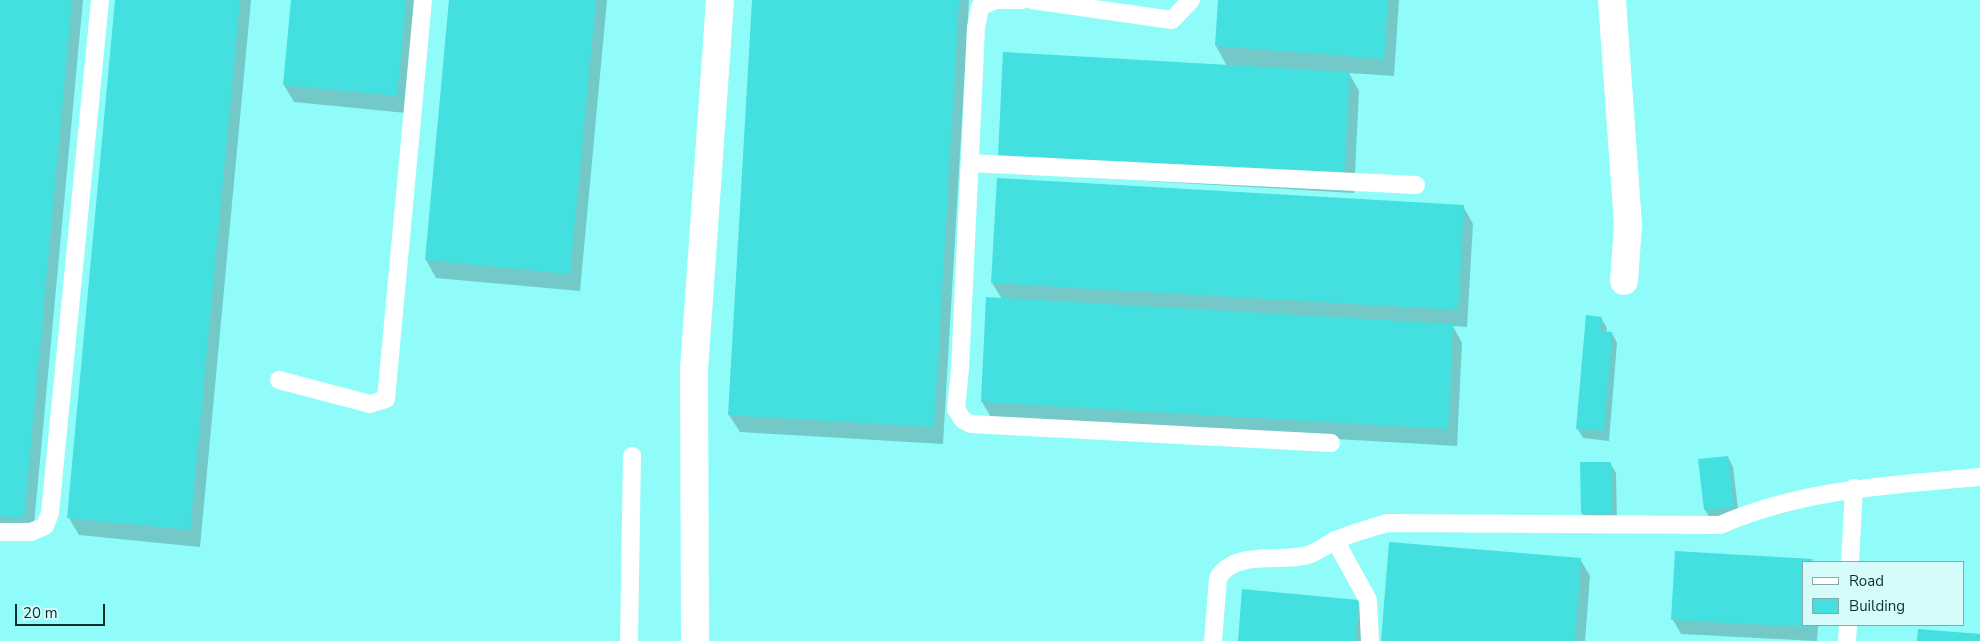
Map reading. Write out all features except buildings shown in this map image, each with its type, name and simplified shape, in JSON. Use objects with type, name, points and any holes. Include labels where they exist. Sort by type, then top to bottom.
[{"type":"street","points":[[695,641],[694,369],[720,0]]},
{"type":"street","points":[[1612,0],[1628,225],[1624,281]]},
{"type":"lane","points":[[0,532],[31,532],[45,526],[50,513],[100,0]]},
{"type":"lane","points":[[279,380],[370,404],[386,399],[423,0]]},
{"type":"lane","points":[[1022,0],[995,0],[980,4],[976,28],[956,409],[963,420],[971,424],[1331,443]]},
{"type":"lane","points":[[1032,0],[1172,20],[1190,0]]},
{"type":"lane","points":[[970,163],[1416,186]]},
{"type":"lane","points":[[629,641],[632,456]]},
{"type":"lane","points":[[1213,641],[1218,578],[1223,570],[1245,560],[1306,555],[1321,550],[1335,540],[1387,523],[1720,525],[1754,510],[1854,488],[1980,477]]},
{"type":"lane","points":[[1850,561],[1854,488]]},
{"type":"lane","points":[[1335,540],[1368,600],[1370,641]]},
{"type":"lane","points":[[1847,641],[1848,626]]}]
